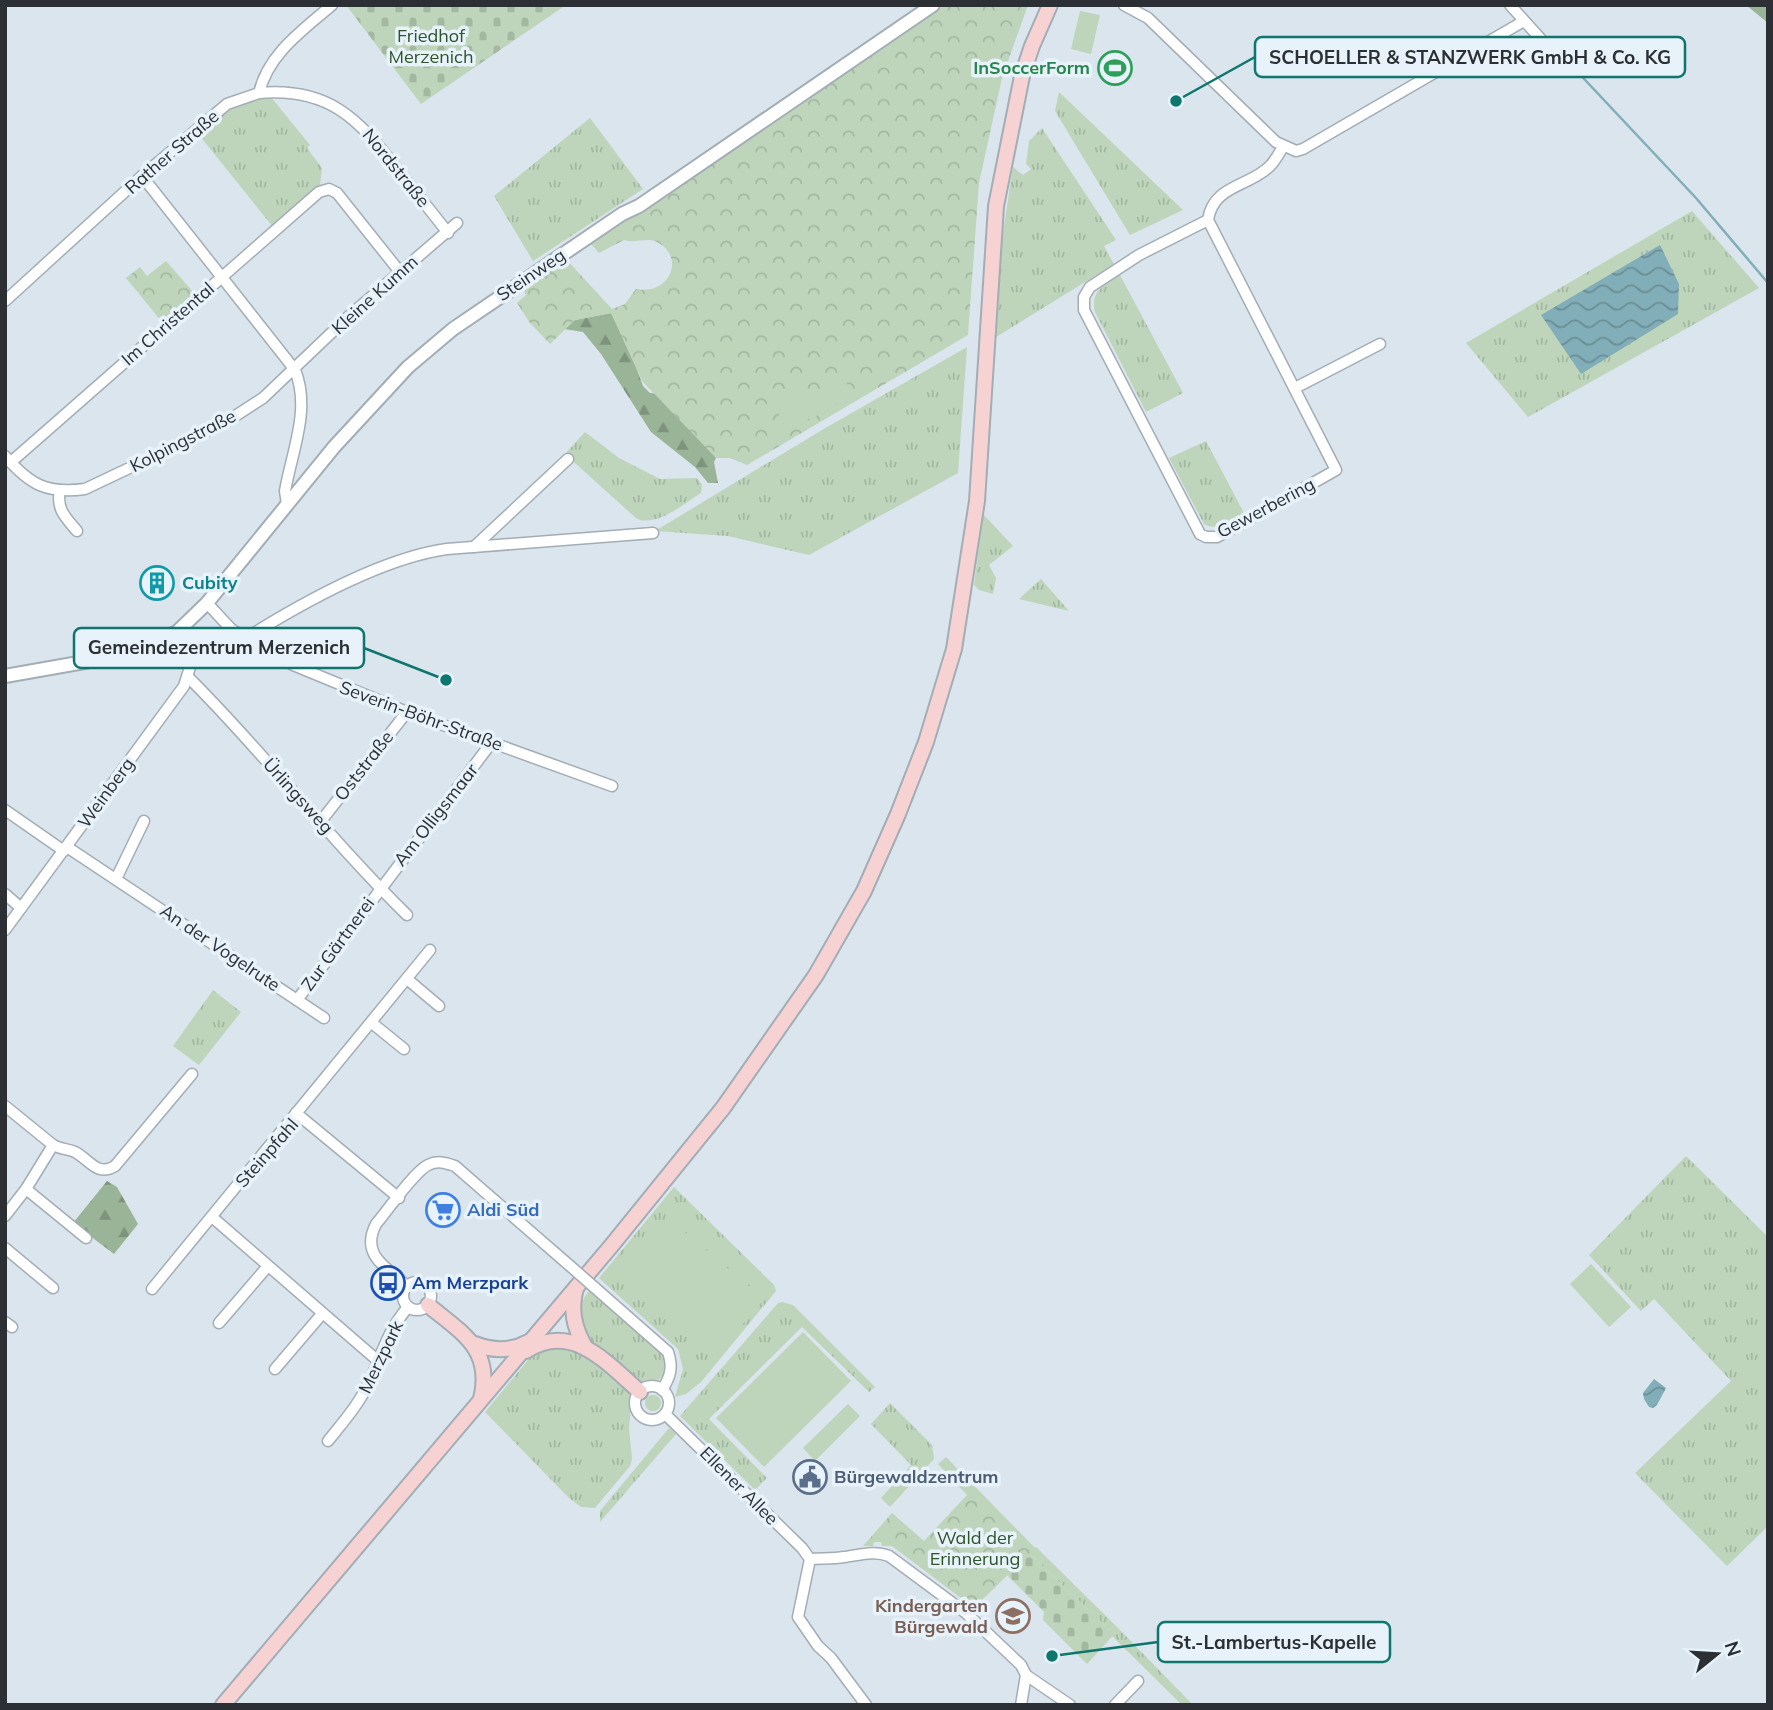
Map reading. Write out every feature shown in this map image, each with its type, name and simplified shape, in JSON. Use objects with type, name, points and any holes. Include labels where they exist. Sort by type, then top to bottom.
[{"type":"main road","points":[[223,1705],[662,1186],[723,1108],[816,975],[864,891],[926,742],[954,649],[977,501],[996,206],[1022,76],[1051,7]]},
{"type":"main road","points":[[577,1285],[573,1323],[584,1346]]},
{"type":"main road","points":[[428,1305],[475,1344],[487,1349],[512,1349],[534,1337]]},
{"type":"main road","points":[[519,1355],[546,1342],[573,1341],[584,1346],[640,1392]]},
{"type":"main road","points":[[475,1344],[484,1371],[480,1400]]},
{"type":"street","points":[[259,93],[265,75],[280,52],[332,5]]},
{"type":"street","name":"Steinweg","points":[[5,676],[107,657],[169,638],[207,603],[334,447],[376,400],[408,367],[453,329],[622,214],[639,206],[933,5]]},
{"type":"street","points":[[1124,5],[1148,18],[1283,147],[1296,151],[1524,21]]},
{"type":"street","points":[[1510,5],[1567,68]]},
{"type":"street","name":"Nordstraße","points":[[259,93],[278,91],[306,95],[324,100],[351,116],[377,143],[448,233]]},
{"type":"street","name":"Rather Straße","points":[[5,301],[142,176],[227,104],[259,93]]},
{"type":"street","points":[[1208,220],[1211,205],[1222,195],[1269,167],[1283,147]]},
{"type":"street","points":[[142,176],[295,370],[301,386],[302,413],[285,491],[287,504]]},
{"type":"street","name":"Im Christental","points":[[8,459],[319,192],[328,189],[337,193],[400,272]]},
{"type":"street","name":"Gewerbering","points":[[1208,220],[1336,470],[1217,537],[1200,534],[1084,310],[1084,297],[1090,287],[1139,255],[1208,220]]},
{"type":"street","name":"Kleine Kumm","points":[[295,370],[348,317],[457,223]]},
{"type":"street","points":[[1295,388],[1380,344]]},
{"type":"street","name":"Kolpingstraße","points":[[8,459],[29,481],[46,488],[85,489],[209,430],[263,398],[295,370]]},
{"type":"street","points":[[474,547],[568,459]]},
{"type":"street","points":[[60,490],[58,499],[61,512],[77,531]]},
{"type":"street","points":[[246,638],[296,608],[405,558],[427,552],[653,533]]},
{"type":"street","name":"Severin-Böhr-Straße","points":[[207,603],[231,629],[293,666],[407,712],[612,786]]},
{"type":"street","name":"Weinberg","points":[[5,930],[184,686],[191,664],[231,629]]},
{"type":"street","name":"Ürlingsweg","points":[[188,677],[407,915]]},
{"type":"street","name":"Oststraße","points":[[321,821],[407,712]]},
{"type":"street","name":"Am Olligsmaar","points":[[380,888],[492,742]]},
{"type":"street","name":"An der Vogelrute","points":[[5,810],[116,879],[324,1018]]},
{"type":"street","points":[[116,879],[144,821]]},
{"type":"street","name":"Zur Gärtnerei","points":[[297,1000],[380,888]]},
{"type":"street","points":[[5,894],[22,908]]},
{"type":"street","points":[[296,1113],[430,950]]},
{"type":"street","points":[[407,979],[439,1006]]},
{"type":"street","points":[[372,1023],[404,1049]]},
{"type":"street","points":[[5,1106],[53,1145],[75,1153],[99,1169],[110,1169],[192,1074]]},
{"type":"street","name":"Steinpfahl","points":[[152,1289],[296,1113],[399,1198]]},
{"type":"street","points":[[5,1216],[26,1189],[53,1145]]},
{"type":"street","points":[[407,1286],[374,1257],[370,1250],[371,1233],[427,1165],[443,1162],[456,1166],[668,1352],[672,1363],[670,1376],[662,1390]]},
{"type":"street","points":[[26,1189],[86,1238]]},
{"type":"street","points":[[212,1217],[377,1360]]},
{"type":"street","points":[[5,1248],[53,1288]]},
{"type":"street","points":[[219,1323],[268,1266]]},
{"type":"street","points":[[418,1281],[426,1284],[431,1292],[428,1305],[416,1310],[408,1307],[403,1294],[407,1286],[418,1281]]},
{"type":"street","name":"Merzpark","points":[[328,1441],[356,1406],[372,1377],[391,1329],[408,1307]]},
{"type":"street","points":[[275,1368],[322,1314]]},
{"type":"street","points":[[651,1387],[662,1390],[669,1402],[665,1414],[654,1420],[641,1416],[636,1404],[640,1392],[651,1387]]},
{"type":"street","name":"Ellener Allee","points":[[665,1414],[810,1559]]},
{"type":"street","points":[[866,1705],[798,1617],[810,1559],[848,1557],[860,1553],[881,1553],[889,1556],[966,1613],[1021,1665],[1026,1675],[1070,1705]]},
{"type":"street","points":[[1021,1705],[1026,1675]]},
{"type":"street","points":[[1115,1705],[1138,1681]]},
{"type":"green space","name":"Friedhof Merzenich","points":[[346,5],[566,5],[421,104]]},
{"type":"green space","points":[[945,5],[1028,5],[1002,78],[979,183],[968,335],[747,465],[730,458],[716,458],[642,381],[611,313],[575,320],[550,344],[530,323],[517,303],[526,295],[522,288],[565,258],[612,309],[625,304],[636,289],[658,287],[670,274],[672,265],[666,249],[657,242],[624,240],[599,253],[591,241],[641,211]]},
{"type":"green space","points":[[1746,5],[1766,5],[1768,23]]},
{"type":"green space","points":[[1080,11],[1100,15],[1091,54],[1071,49]]},
{"type":"green space","points":[[1059,92],[1183,210],[1130,235],[1055,111]]},
{"type":"green space","points":[[270,96],[310,145],[307,148],[322,168],[320,186],[273,227],[199,135],[231,109]]},
{"type":"green space","points":[[590,118],[643,189],[533,261],[494,196]]},
{"type":"green space","points":[[1042,128],[1116,240],[1104,246],[1114,264],[996,337],[1002,239],[1013,167],[1023,175],[1031,169],[1026,164],[1029,141]]},
{"type":"green space","points":[[1692,211],[1759,288],[1528,417],[1466,343]]},
{"type":"green space","points":[[166,261],[194,293],[162,322],[126,278],[140,267],[147,276]]},
{"type":"green space","points":[[1120,275],[1183,393],[1146,412],[1095,312],[1096,294]]},
{"type":"green space","points":[[611,313],[627,342],[643,386],[650,393],[675,394],[681,412],[716,458],[714,462],[718,483],[708,483],[695,467],[651,432],[601,354],[583,332],[564,329],[575,320]]},
{"type":"green space","points":[[967,347],[958,473],[809,555],[728,536],[655,531],[822,430]]},
{"type":"green space","points":[[845,380],[853,395],[827,410],[819,396]]},
{"type":"green space","points":[[786,394],[810,395],[821,413],[810,420],[807,417],[771,438]]},
{"type":"green space","points":[[585,432],[619,458],[660,479],[697,478],[702,485],[701,493],[662,517],[645,521],[637,519],[565,454]]},
{"type":"green space","points":[[1206,441],[1244,513],[1215,527],[1204,524],[1169,458]]},
{"type":"green space","points":[[983,514],[1013,546],[989,565],[996,578],[993,594],[979,590],[974,585]]},
{"type":"green space","points":[[1041,579],[1069,611],[1019,599]]},
{"type":"green space","points":[[213,990],[241,1012],[199,1065],[173,1046]]},
{"type":"green space","points":[[1686,1156],[1768,1237],[1768,1526],[1727,1566],[1635,1473],[1731,1381],[1654,1299],[1641,1311],[1589,1255]]},
{"type":"green space","points":[[107,1181],[117,1187],[138,1224],[114,1254],[73,1223]]},
{"type":"green space","points":[[674,1187],[774,1285],[776,1291],[701,1382],[686,1394],[675,1397],[683,1369],[678,1349],[599,1278]]},
{"type":"green space","points":[[667,1217],[764,1299],[719,1352],[623,1269]]},
{"type":"green space","points":[[1591,1264],[1631,1307],[1609,1327],[1570,1284]]},
{"type":"green space","points":[[589,1291],[660,1351],[664,1357],[665,1373],[656,1383],[642,1384],[634,1379],[591,1341],[583,1329],[580,1317],[581,1305]]},
{"type":"green space","points":[[778,1303],[793,1305],[875,1387],[869,1392],[802,1327],[709,1419],[767,1478],[755,1490],[680,1416]]},
{"type":"green space","points":[[803,1332],[851,1381],[764,1467],[716,1418]]},
{"type":"green space","points":[[567,1346],[612,1375],[632,1398],[629,1428],[632,1459],[630,1466],[595,1508],[581,1507],[569,1498],[485,1412],[533,1354],[540,1349]]},
{"type":"green space","points":[[653,1395],[659,1397],[659,1409],[653,1411],[647,1409],[645,1403],[647,1397]]},
{"type":"green space","points":[[890,1403],[932,1445],[934,1459],[890,1507],[881,1498],[911,1465],[871,1424]]},
{"type":"green space","points":[[848,1404],[860,1416],[815,1461],[803,1448]]},
{"type":"green space","points":[[669,1428],[676,1434],[600,1522],[600,1511]]},
{"type":"green space","name":"Wald der Erinnerung","points":[[946,1457],[1035,1548],[974,1608],[892,1546],[882,1546],[881,1542],[874,1542],[873,1546],[863,1546],[892,1513],[924,1541],[967,1495],[938,1464]]},
{"type":"green space","points":[[1036,1547],[1115,1625],[1109,1630],[1029,1553]]},
{"type":"green space","points":[[1029,1553],[1109,1630],[1115,1625],[1119,1629],[1087,1664],[1043,1620],[1044,1612],[1007,1575]]},
{"type":"green space","points":[[1119,1629],[1193,1705],[1182,1705],[1112,1636]]},
{"type":"water","points":[[1660,245],[1679,284],[1678,314],[1581,374],[1541,315]]},
{"type":"water","points":[[1654,1379],[1666,1388],[1653,1408],[1649,1407],[1643,1393]]},
{"type":"waterway","points":[[1572,66],[1696,198],[1768,283]]},
{"type":"place","name":"InSoccerForm","points":[[1115,68]]},
{"type":"place","name":"SCHOELLER & STANZWERK GmbH & Co. KG","points":[[1176,101]]},
{"type":"place","name":"Cubity","points":[[157,583]]},
{"type":"place","name":"Gemeindezentrum Merzenich","points":[[446,680]]},
{"type":"place","name":"Aldi Süd","points":[[443,1210]]},
{"type":"place","name":"Am Merzpark","points":[[388,1283]]},
{"type":"place","name":"Bürgewaldzentrum","points":[[810,1477]]},
{"type":"place","name":"Kindergarten Bürgewald","points":[[1013,1616]]},
{"type":"place","name":"St.-Lambertus-Kapelle","points":[[1052,1656]]}]
